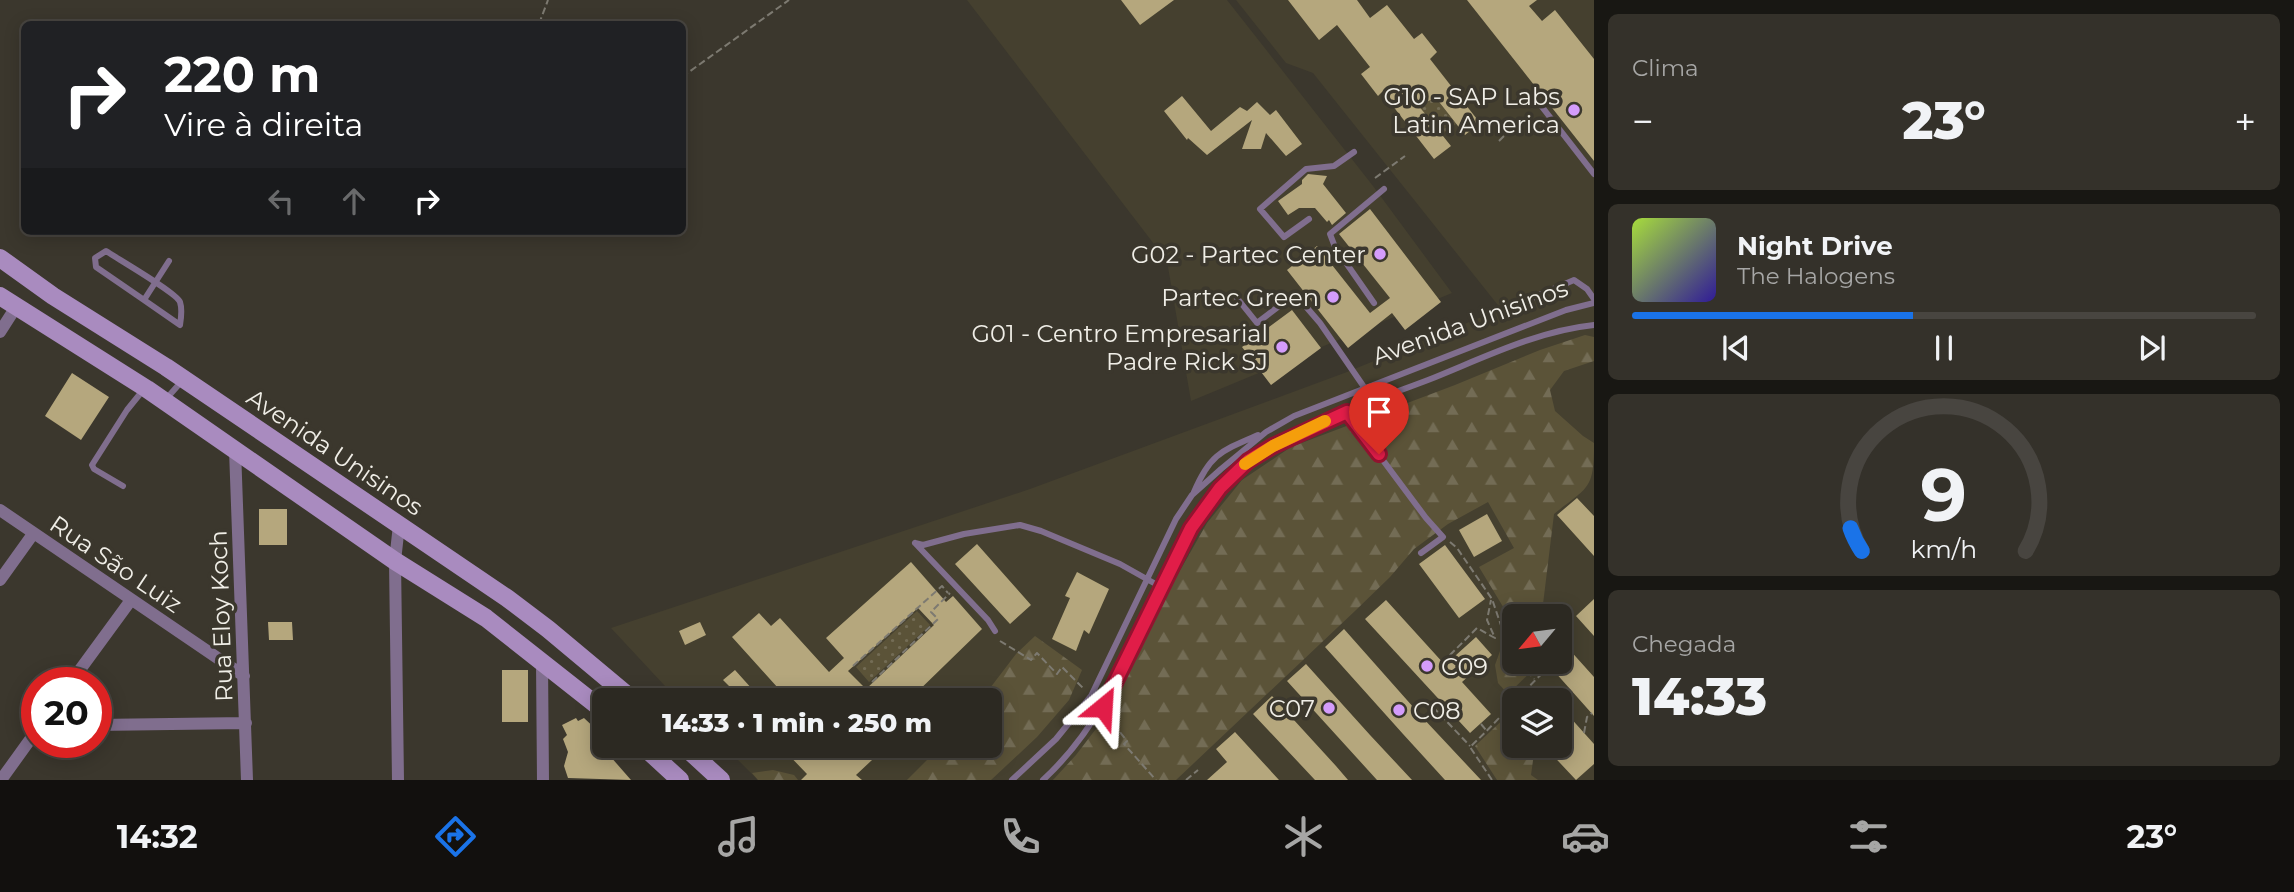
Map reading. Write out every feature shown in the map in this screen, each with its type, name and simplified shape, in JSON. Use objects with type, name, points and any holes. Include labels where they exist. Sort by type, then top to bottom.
[{"type":"main road","name":"Avenida Unisinos","points":[[0,258],[53,296],[400,525],[548,629],[619,688]]},
{"type":"main road","points":[[0,296],[165,401],[395,561],[486,618],[592,702]]},
{"type":"main road","points":[[656,758],[680,780]]},
{"type":"main road","points":[[695,758],[711,776]]},
{"type":"street","points":[[0,332],[16,307]]},
{"type":"street","name":"Rua Eloy Koch","points":[[235,450],[247,780]]},
{"type":"street","name":"Rua São Luiz","points":[[0,510],[244,676]]},
{"type":"street","points":[[398,780],[395,561],[400,525]]},
{"type":"street","points":[[0,580],[33,534]]},
{"type":"street","points":[[82,667],[131,600]]},
{"type":"street","points":[[542,662],[543,780]]},
{"type":"street","points":[[112,725],[246,723]]},
{"type":"street","points":[[1,780],[21,752]]},
{"type":"lane","points":[[1539,103],[1594,174]]},
{"type":"lane","points":[[1309,219],[1284,237],[1260,209],[1306,169],[1335,166],[1354,152]]},
{"type":"lane","points":[[1374,303],[1335,247],[1330,234],[1384,189]]},
{"type":"lane","points":[[106,251],[179,301],[180,325],[144,300],[96,267],[95,258],[106,251]]},
{"type":"lane","points":[[144,300],[169,261]]},
{"type":"lane","points":[[1518,304],[1574,280],[1587,289],[1594,301]]},
{"type":"lane","points":[[1237,298],[1257,323],[1295,294],[1320,323],[1364,387]]},
{"type":"lane","name":"Avenida Unisinos","points":[[1012,780],[1056,739],[1091,696],[1176,519],[1192,495],[1221,469],[1266,432],[1294,415],[1594,301]]},
{"type":"lane","name":"Avenida Unisinos","points":[[1043,780],[1062,762],[1103,707],[1191,528],[1220,488],[1248,461],[1305,430],[1347,412],[1531,340],[1571,327],[1594,325]]},
{"type":"lane","points":[[165,401],[183,380]]},
{"type":"lane","points":[[123,486],[94,469],[92,464],[127,410],[145,388]]},
{"type":"lane","points":[[1347,412],[1443,537],[1422,553]]},
{"type":"lane","points":[[1192,495],[1205,468],[1217,454],[1266,432]]},
{"type":"lane","points":[[1217,454],[1221,469]]},
{"type":"lane","points":[[995,631],[919,545],[1020,525],[1082,547],[1161,587]]},
{"type":"path","points":[[540,21],[548,0]]},
{"type":"path","points":[[686,74],[789,0]]},
{"type":"path","points":[[1499,141],[1522,118]]},
{"type":"path","points":[[1375,178],[1405,156]]},
{"type":"path","points":[[1443,537],[1457,548],[1492,599],[1502,628]]},
{"type":"path","points":[[853,666],[942,586],[949,594],[931,612],[938,619],[872,682]]},
{"type":"path","points":[[1444,664],[1476,628],[1495,638],[1487,620],[1492,599]]},
{"type":"path","points":[[1000,641],[1031,660],[1037,653],[1056,674],[1062,667],[1091,696]]},
{"type":"path","points":[[1530,674],[1535,680]]},
{"type":"path","points":[[1470,747],[1541,674]]},
{"type":"path","points":[[1433,707],[1470,747],[1492,780]]},
{"type":"path","points":[[1105,710],[1109,714],[1106,717],[1127,741],[1124,744],[1156,780]]},
{"type":"path","points":[[1584,733],[1587,717],[1592,713]]},
{"type":"path","points":[[1481,723],[1487,731]]},
{"type":"path","points":[[1186,780],[1198,770]]},
{"type":"shaded area","points":[[967,0],[1227,0],[1373,186],[1452,293],[1191,401],[1167,261]]},
{"type":"shaded area","points":[[1236,0],[1594,0],[1594,780],[758,780],[736,758],[1002,758],[1002,688],[667,688],[611,628],[1030,489],[1347,372],[1501,309],[1313,73],[1286,63]]},
{"type":"green space","points":[[1429,89],[1456,124],[1441,135],[1414,100]]},
{"type":"green space","points":[[1585,335],[1594,337],[1594,361],[1564,371],[1550,390],[1555,411],[1594,443],[1591,479],[1582,492],[1554,514],[1543,604],[1502,605],[1479,567],[1514,548],[1488,502],[1448,524],[1414,549],[1356,610],[1176,780],[1053,780],[1118,700],[1174,581],[1207,523],[1242,480],[1291,447]]},
{"type":"green space","points":[[917,611],[930,625],[869,682],[856,667]]},
{"type":"green space","points":[[1502,635],[1502,674],[1529,674],[1514,688],[1503,688],[1498,683],[1495,665]]},
{"type":"green space","points":[[1035,636],[1082,670],[1069,700],[1037,737],[991,780],[907,780],[929,758],[1002,758],[1002,688],[990,688],[1016,654]]},
{"type":"green space","points":[[1502,720],[1502,758],[1533,758],[1531,775],[1538,780],[1497,780],[1475,746]]},
{"type":"green space","points":[[773,770],[794,775],[798,780],[758,780],[752,773]]},
{"type":"building","points":[[1121,0],[1174,0],[1140,25]]},
{"type":"building","points":[[1288,0],[1357,0],[1370,18],[1387,5],[1414,39],[1422,33],[1437,52],[1430,59],[1480,123],[1465,135],[1436,98],[1418,105],[1451,146],[1434,159],[1382,92],[1378,96],[1361,74],[1370,67],[1337,25],[1319,40]]},
{"type":"building","name":"G10 - SAP Labs Latin America","points":[[1467,0],[1537,0],[1529,6],[1542,21],[1555,10],[1594,59],[1594,161]]},
{"type":"building","points":[[1182,96],[1211,131],[1240,107],[1247,111],[1257,102],[1270,115],[1276,110],[1302,144],[1286,156],[1266,133],[1261,149],[1242,149],[1252,120],[1207,155],[1188,138],[1187,140],[1164,111]]},
{"type":"building","points":[[1308,174],[1327,176],[1323,184],[1346,213],[1332,225],[1315,208],[1299,208],[1288,215],[1278,201],[1302,184]]},
{"type":"building","points":[[1370,209],[1441,302],[1405,330],[1392,313],[1348,348],[1287,270],[1317,246],[1370,313],[1390,298],[1339,234]]},
{"type":"building","name":"G01 - Centro Empresarial Padre Rick SJ","points":[[1292,310],[1321,348],[1271,385],[1242,347]]},
{"type":"building","points":[[72,373],[109,397],[81,440],[45,416]]},
{"type":"building","points":[[1577,498],[1594,516],[1594,556],[1557,515]]},
{"type":"building","points":[[259,509],[287,509],[287,545],[259,545]]},
{"type":"building","points":[[1487,514],[1502,541],[1474,557],[1459,530]]},
{"type":"building","points":[[977,544],[1031,605],[1010,624],[955,564]]},
{"type":"building","points":[[1445,545],[1485,599],[1459,618],[1419,564]]},
{"type":"building","points":[[911,562],[946,602],[953,596],[982,629],[921,688],[867,688],[934,625],[918,608],[848,671],[865,688],[778,688],[732,637],[759,613],[771,626],[780,618],[829,672],[844,658],[826,638]]},
{"type":"building","points":[[1077,572],[1109,589],[1089,634],[1084,630],[1076,651],[1052,639],[1070,598],[1065,596]]},
{"type":"building","points":[[1594,599],[1594,636],[1576,616]]},
{"type":"building","name":"C09","points":[[1386,600],[1445,665],[1476,637],[1492,655],[1462,682],[1491,714],[1470,733],[1365,619]]},
{"type":"building","points":[[268,622],[292,622],[293,640],[269,640]]},
{"type":"building","points":[[700,622],[706,635],[685,645],[679,631]]},
{"type":"building","name":"C08","points":[[1344,629],[1481,780],[1445,780],[1403,734],[1325,647]]},
{"type":"building","points":[[1572,652],[1594,677],[1594,716],[1572,688],[1557,674],[1572,674]]},
{"type":"building","name":"C07","points":[[1306,664],[1412,780],[1377,780],[1287,681]]},
{"type":"building","points":[[502,670],[528,670],[528,722],[502,722]]},
{"type":"building","points":[[735,670],[751,688],[731,688],[723,680]]},
{"type":"building","points":[[1272,696],[1348,780],[1315,780],[1253,714]]},
{"type":"building","points":[[576,718],[578,721],[584,718],[592,726],[592,758],[612,758],[631,780],[568,778],[564,766],[568,752],[563,739],[567,735],[562,725]]},
{"type":"building","points":[[1572,719],[1594,744],[1594,764],[1576,780],[1555,758],[1572,758]]},
{"type":"building","points":[[1235,732],[1279,780],[1207,780],[1227,762],[1216,749]]},
{"type":"building","points":[[792,758],[874,758],[856,775],[862,780],[801,780],[807,774]]},
{"type":"slow traffic","points":[[1245,464],[1273,446],[1325,421]]},
{"type":"place","name":"G10 - SAP Labs Latin America","points":[[1574,110]]},
{"type":"place","name":"G02 - Partec Center","points":[[1380,254]]},
{"type":"place","name":"Partec Green","points":[[1333,297]]},
{"type":"place","name":"G01 - Centro Empresarial Padre Rick SJ","points":[[1282,347]]},
{"type":"place","name":"C09","points":[[1427,666]]},
{"type":"place","name":"C07","points":[[1329,708]]},
{"type":"place","name":"C08","points":[[1399,710]]},
{"type":"route","points":[[1103,707],[1191,528],[1220,488],[1248,461],[1305,430],[1347,412],[1379,454]]}]
